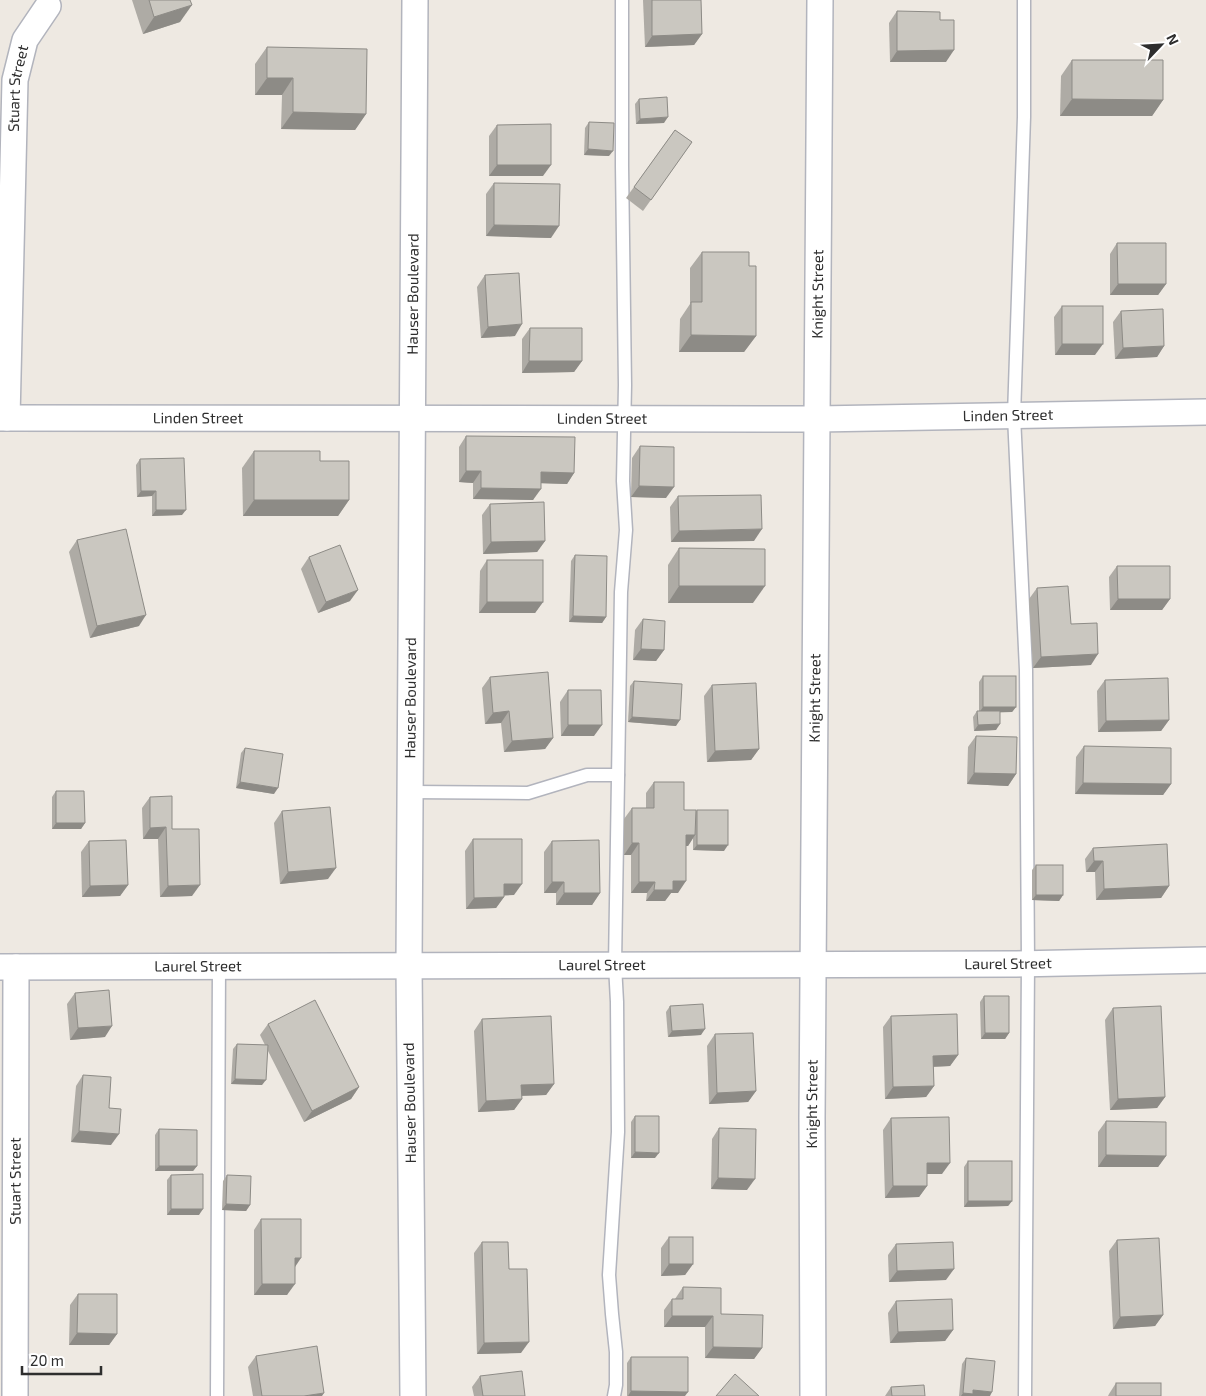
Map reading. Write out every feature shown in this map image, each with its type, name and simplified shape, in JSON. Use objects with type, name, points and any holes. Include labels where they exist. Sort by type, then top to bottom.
[{"type":"street","name":"Hauser Boulevard","points":[[413,1396],[409,965],[415,0]]},
{"type":"street","name":"Knight Street","points":[[813,1396],[812,1128],[820,0]]},
{"type":"street","name":"Stuart Street","points":[[3,418],[14,80],[25,40],[48,6]]},
{"type":"street","name":"Linden Street","points":[[3,418],[817,419],[1206,412]]},
{"type":"street","name":"Laurel Street","points":[[8,967],[1028,963],[1206,960]]},
{"type":"street","name":"Stuart Street","points":[[8,967],[15,1396]]},
{"type":"lane","points":[[614,1396],[616,1352],[609,1275],[618,1132],[615,965],[621,592],[626,530],[623,481],[622,0]]},
{"type":"lane","points":[[1024,0],[1024,117],[1014,416],[1026,670],[1028,963],[1025,1396]]},
{"type":"lane","points":[[410,792],[528,793],[587,775],[618,775]]},
{"type":"lane","points":[[217,1396],[219,966]]},
{"type":"building","points":[[149,0],[190,0],[192,5],[154,17]]},
{"type":"building","points":[[652,0],[701,0],[702,34],[652,36]]},
{"type":"building","points":[[897,11],[940,12],[940,20],[954,20],[954,50],[897,51]]},
{"type":"building","points":[[267,47],[367,49],[366,114],[293,112],[293,78],[267,78]]},
{"type":"building","points":[[1072,60],[1163,60],[1163,100],[1072,99]]},
{"type":"building","points":[[667,97],[668,117],[640,119],[639,99]]},
{"type":"building","points":[[589,122],[614,123],[613,151],[588,149]]},
{"type":"building","points":[[551,124],[551,165],[497,165],[497,125]]},
{"type":"building","points":[[675,130],[692,142],[651,200],[634,187]]},
{"type":"building","points":[[494,183],[560,184],[559,226],[494,225]]},
{"type":"building","points":[[1117,243],[1166,243],[1166,284],[1118,284]]},
{"type":"building","points":[[702,252],[749,252],[749,266],[756,266],[756,336],[691,335],[691,302],[702,302]]},
{"type":"building","points":[[519,273],[522,324],[488,327],[485,275]]},
{"type":"building","points":[[1062,306],[1103,306],[1103,344],[1062,344]]},
{"type":"building","points":[[1163,309],[1164,346],[1123,348],[1121,311]]},
{"type":"building","points":[[530,328],[582,328],[582,361],[529,361]]},
{"type":"building","points":[[466,436],[575,437],[574,473],[541,472],[541,489],[481,488],[481,471],[466,471]]},
{"type":"building","points":[[640,446],[674,447],[674,487],[639,486]]},
{"type":"building","points":[[254,451],[320,451],[320,461],[349,461],[349,500],[254,500]]},
{"type":"building","points":[[184,458],[186,510],[156,510],[156,491],[141,491],[140,459]]},
{"type":"building","points":[[761,495],[762,529],[679,531],[678,496]]},
{"type":"building","points":[[544,502],[545,541],[491,542],[490,504]]},
{"type":"building","points":[[126,529],[146,615],[97,626],[77,540]]},
{"type":"building","points":[[340,545],[358,590],[326,602],[309,557]]},
{"type":"building","points":[[679,548],[765,549],[765,586],[679,586]]},
{"type":"building","points":[[575,555],[607,556],[606,617],[573,616]]},
{"type":"building","points":[[487,560],[543,560],[543,602],[487,602]]},
{"type":"building","points":[[1117,566],[1170,566],[1170,599],[1118,599]]},
{"type":"building","points":[[1068,586],[1071,624],[1097,623],[1098,654],[1041,657],[1037,588]]},
{"type":"building","points":[[643,619],[665,621],[664,650],[641,649]]},
{"type":"building","points":[[548,672],[553,738],[512,741],[509,711],[493,713],[490,677]]},
{"type":"building","points":[[983,676],[1016,676],[1016,707],[983,707]]},
{"type":"building","points":[[1168,678],[1169,720],[1106,721],[1105,680]]},
{"type":"building","points":[[634,681],[682,684],[680,720],[632,717]]},
{"type":"building","points":[[756,683],[759,749],[715,751],[712,685]]},
{"type":"building","points":[[568,690],[601,690],[602,725],[568,725]]},
{"type":"building","points":[[977,711],[1000,711],[1000,724],[978,725]]},
{"type":"building","points":[[976,736],[1017,737],[1016,774],[974,773]]},
{"type":"building","points":[[1084,746],[1171,748],[1171,784],[1083,783]]},
{"type":"building","points":[[245,748],[283,754],[278,788],[240,782]]},
{"type":"building","points":[[654,782],[684,782],[684,810],[696,810],[695,835],[686,835],[686,881],[673,881],[673,890],[654,890],[655,882],[639,882],[639,843],[632,843],[632,808],[654,808]]},
{"type":"building","points":[[56,791],[84,791],[85,823],[56,823]]},
{"type":"building","points":[[172,796],[172,829],[199,829],[200,885],[168,886],[166,827],[150,828],[150,797]]},
{"type":"building","points":[[330,807],[336,868],[288,872],[282,811]]},
{"type":"building","points":[[697,810],[728,810],[728,845],[697,845]]},
{"type":"building","points":[[473,839],[522,839],[522,884],[504,884],[504,897],[474,898]]},
{"type":"building","points":[[126,840],[128,885],[90,886],[89,841]]},
{"type":"building","points":[[599,840],[600,893],[564,893],[564,882],[552,882],[552,841]]},
{"type":"building","points":[[1167,844],[1169,886],[1104,889],[1103,861],[1094,861],[1093,848]]},
{"type":"building","points":[[1036,865],[1063,865],[1063,895],[1036,895]]},
{"type":"building","points":[[109,990],[112,1026],[78,1028],[75,993]]},
{"type":"building","points":[[984,996],[1009,996],[1009,1033],[985,1033]]},
{"type":"building","points":[[315,1000],[359,1087],[312,1111],[268,1024]]},
{"type":"building","points":[[703,1004],[705,1029],[672,1031],[670,1006]]},
{"type":"building","points":[[1161,1006],[1165,1097],[1118,1099],[1113,1008]]},
{"type":"building","points":[[957,1014],[958,1055],[933,1056],[934,1086],[893,1087],[891,1016]]},
{"type":"building","points":[[551,1016],[554,1084],[521,1085],[522,1099],[486,1101],[482,1019]]},
{"type":"building","points":[[753,1033],[756,1091],[717,1093],[715,1034]]},
{"type":"building","points":[[237,1044],[268,1045],[266,1080],[235,1079]]},
{"type":"building","points":[[83,1075],[111,1077],[109,1108],[121,1109],[119,1134],[79,1131]]},
{"type":"building","points":[[635,1116],[659,1116],[659,1153],[635,1152]]},
{"type":"building","points":[[949,1117],[950,1163],[927,1163],[927,1186],[893,1186],[891,1118]]},
{"type":"building","points":[[1106,1121],[1166,1122],[1166,1156],[1106,1155]]},
{"type":"building","points":[[719,1128],[756,1129],[755,1179],[718,1178]]},
{"type":"building","points":[[159,1129],[197,1130],[197,1166],[159,1166]]},
{"type":"building","points":[[968,1161],[1012,1161],[1012,1201],[968,1201]]},
{"type":"building","points":[[203,1174],[203,1209],[171,1209],[171,1175]]},
{"type":"building","points":[[227,1175],[251,1176],[250,1205],[226,1204]]},
{"type":"building","points":[[261,1219],[301,1219],[301,1258],[295,1258],[295,1284],[262,1284]]},
{"type":"building","points":[[669,1237],[693,1237],[693,1264],[669,1264]]},
{"type":"building","points":[[1159,1238],[1163,1315],[1120,1317],[1117,1240]]},
{"type":"building","points":[[482,1242],[508,1242],[509,1269],[527,1269],[529,1342],[484,1343]]},
{"type":"building","points":[[953,1242],[954,1269],[897,1271],[896,1244]]},
{"type":"building","points":[[683,1287],[721,1288],[721,1314],[763,1315],[762,1348],[713,1347],[713,1316],[672,1316],[672,1299],[683,1299]]},
{"type":"building","points":[[78,1294],[117,1294],[117,1334],[77,1333]]},
{"type":"building","points":[[952,1299],[953,1330],[898,1332],[896,1301]]},
{"type":"building","points":[[317,1346],[324,1393],[304,1396],[262,1396],[256,1356]]},
{"type":"building","points":[[631,1357],[688,1357],[688,1392],[631,1391]]},
{"type":"building","points":[[966,1358],[995,1361],[992,1392],[973,1390],[973,1394],[963,1393]]},
{"type":"building","points":[[522,1371],[525,1396],[483,1396],[480,1376]]},
{"type":"building","points":[[735,1374],[759,1396],[716,1396]]},
{"type":"building","points":[[1116,1383],[1161,1383],[1161,1396],[1116,1396]]},
{"type":"building","points":[[924,1385],[925,1396],[892,1396],[891,1387]]}]
